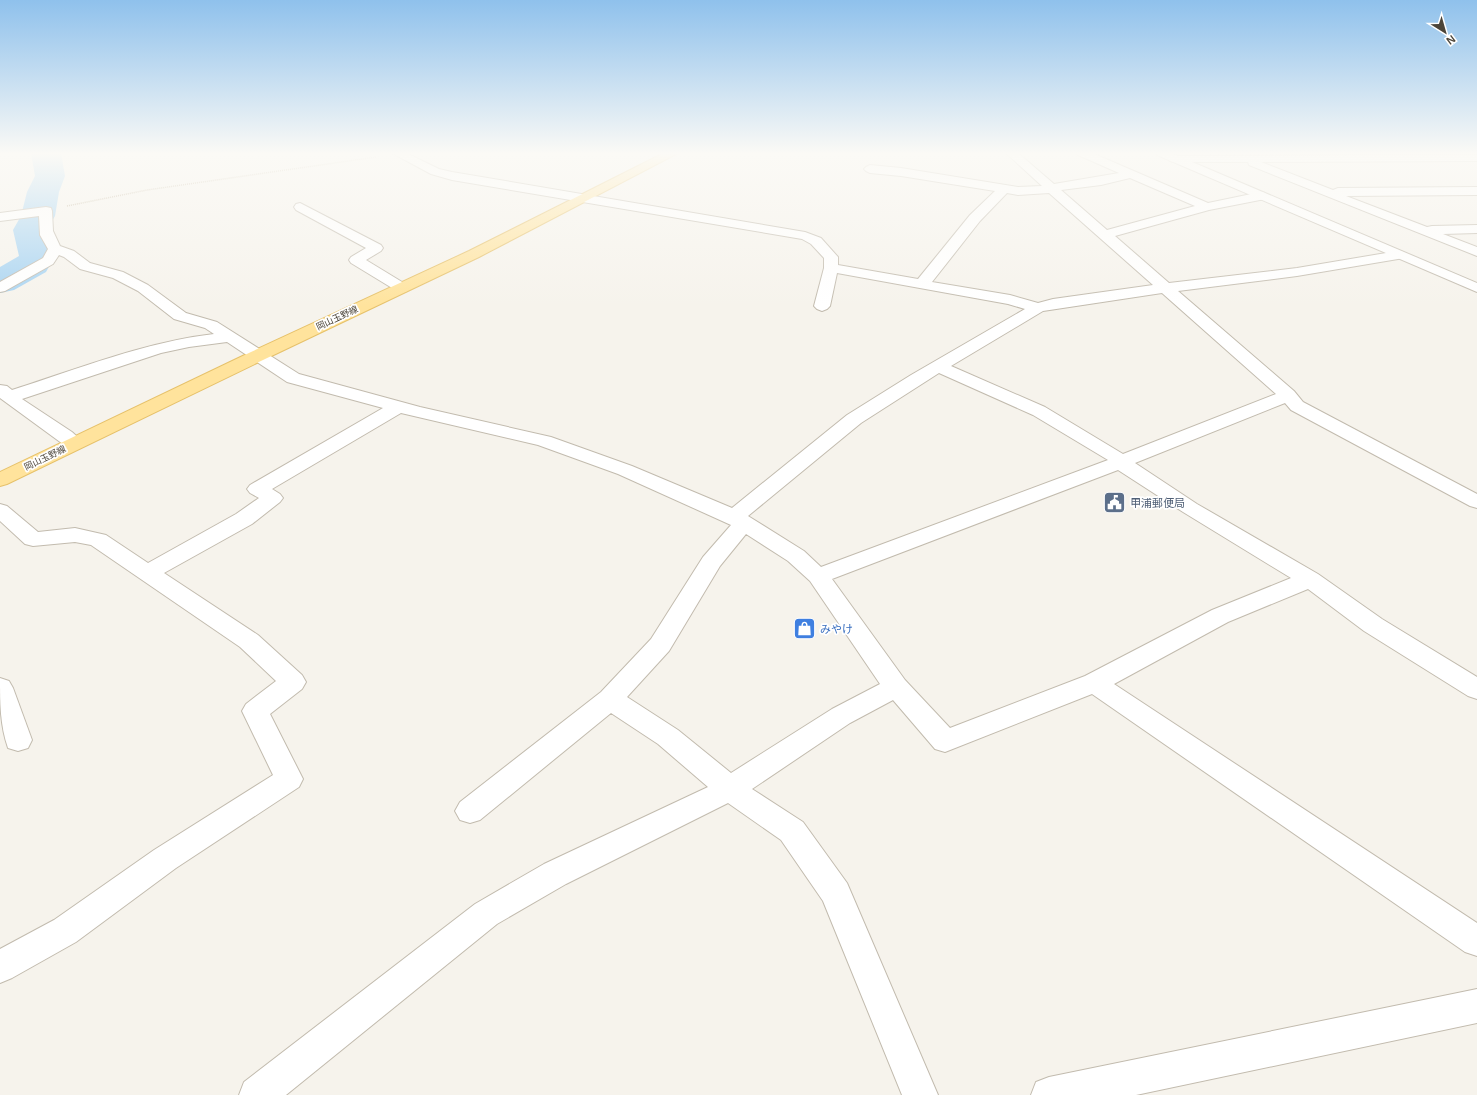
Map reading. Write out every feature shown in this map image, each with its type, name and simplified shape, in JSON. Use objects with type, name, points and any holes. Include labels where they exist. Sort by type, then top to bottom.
[{"type":"main road","name":"岡山玉野線","points":[[0,480],[74,443],[474,254],[574,204]]},
{"type":"street","points":[[614,204],[805,236],[816,241],[831,257],[831,268],[822,306]]},
{"type":"street","points":[[922,284],[975,218],[989,204]]},
{"type":"street","points":[[1069,204],[1288,396],[1297,406],[1477,502]]},
{"type":"street","points":[[1200,204],[1207,207]]},
{"type":"street","points":[[1104,235],[1221,204]]},
{"type":"street","points":[[1280,204],[1477,288]]},
{"type":"street","points":[[1357,204],[1477,252]]},
{"type":"street","points":[[300,207],[376,248],[356,260],[402,288]]},
{"type":"street","points":[[0,217],[46,211],[45,230],[48,240],[55,249],[69,254],[85,266],[118,275],[143,288],[180,316],[211,325],[293,378],[398,407],[544,441],[626,470],[739,520],[796,556],[818,576],[896,687],[945,741],[1094,683],[1220,616],[1310,579]]},
{"type":"street","points":[[1422,230],[1477,229]]},
{"type":"street","points":[[0,288],[48,261],[55,249]]},
{"type":"street","points":[[470,811],[610,699],[660,646],[711,562],[739,520],[854,419],[917,379],[1038,308],[1053,304],[1163,288],[1297,272],[1398,255]]},
{"type":"street","points":[[831,268],[1010,300],[1038,308]]},
{"type":"street","points":[[4,393],[157,349],[189,342],[230,337]]},
{"type":"street","points":[[939,367],[1039,411],[1114,456],[1120,462],[1190,508],[1310,579],[1373,626],[1477,688]]},
{"type":"street","points":[[4,393],[62,432],[74,443]]},
{"type":"street","points":[[818,576],[1120,462],[1288,396]]},
{"type":"street","points":[[147,573],[244,519],[273,498],[257,489],[398,407]]},
{"type":"street","points":[[0,510],[33,539],[75,535],[98,540],[249,641],[292,682],[255,711],[289,779],[164,859],[65,931],[0,967]]},
{"type":"street","points":[[1094,683],[1477,941]]},
{"type":"street","points":[[257,1095],[486,914],[555,874],[730,789],[841,716],[896,687]]},
{"type":"street","points":[[0,688],[18,740]]},
{"type":"street","points":[[610,699],[668,737],[730,789],[792,831],[836,893],[920,1095]]},
{"type":"street","points":[[1050,1095],[1477,1006]]},
{"type":"path","points":[[46,211],[79,204]]},
{"type":"waterway","points":[[0,282],[33,264],[37,256],[30,230],[38,216],[40,204]]},
{"type":"place","name":"甲浦郵便局","points":[[1114,503]]},
{"type":"place","name":"みやけ","points":[[805,629]]}]
